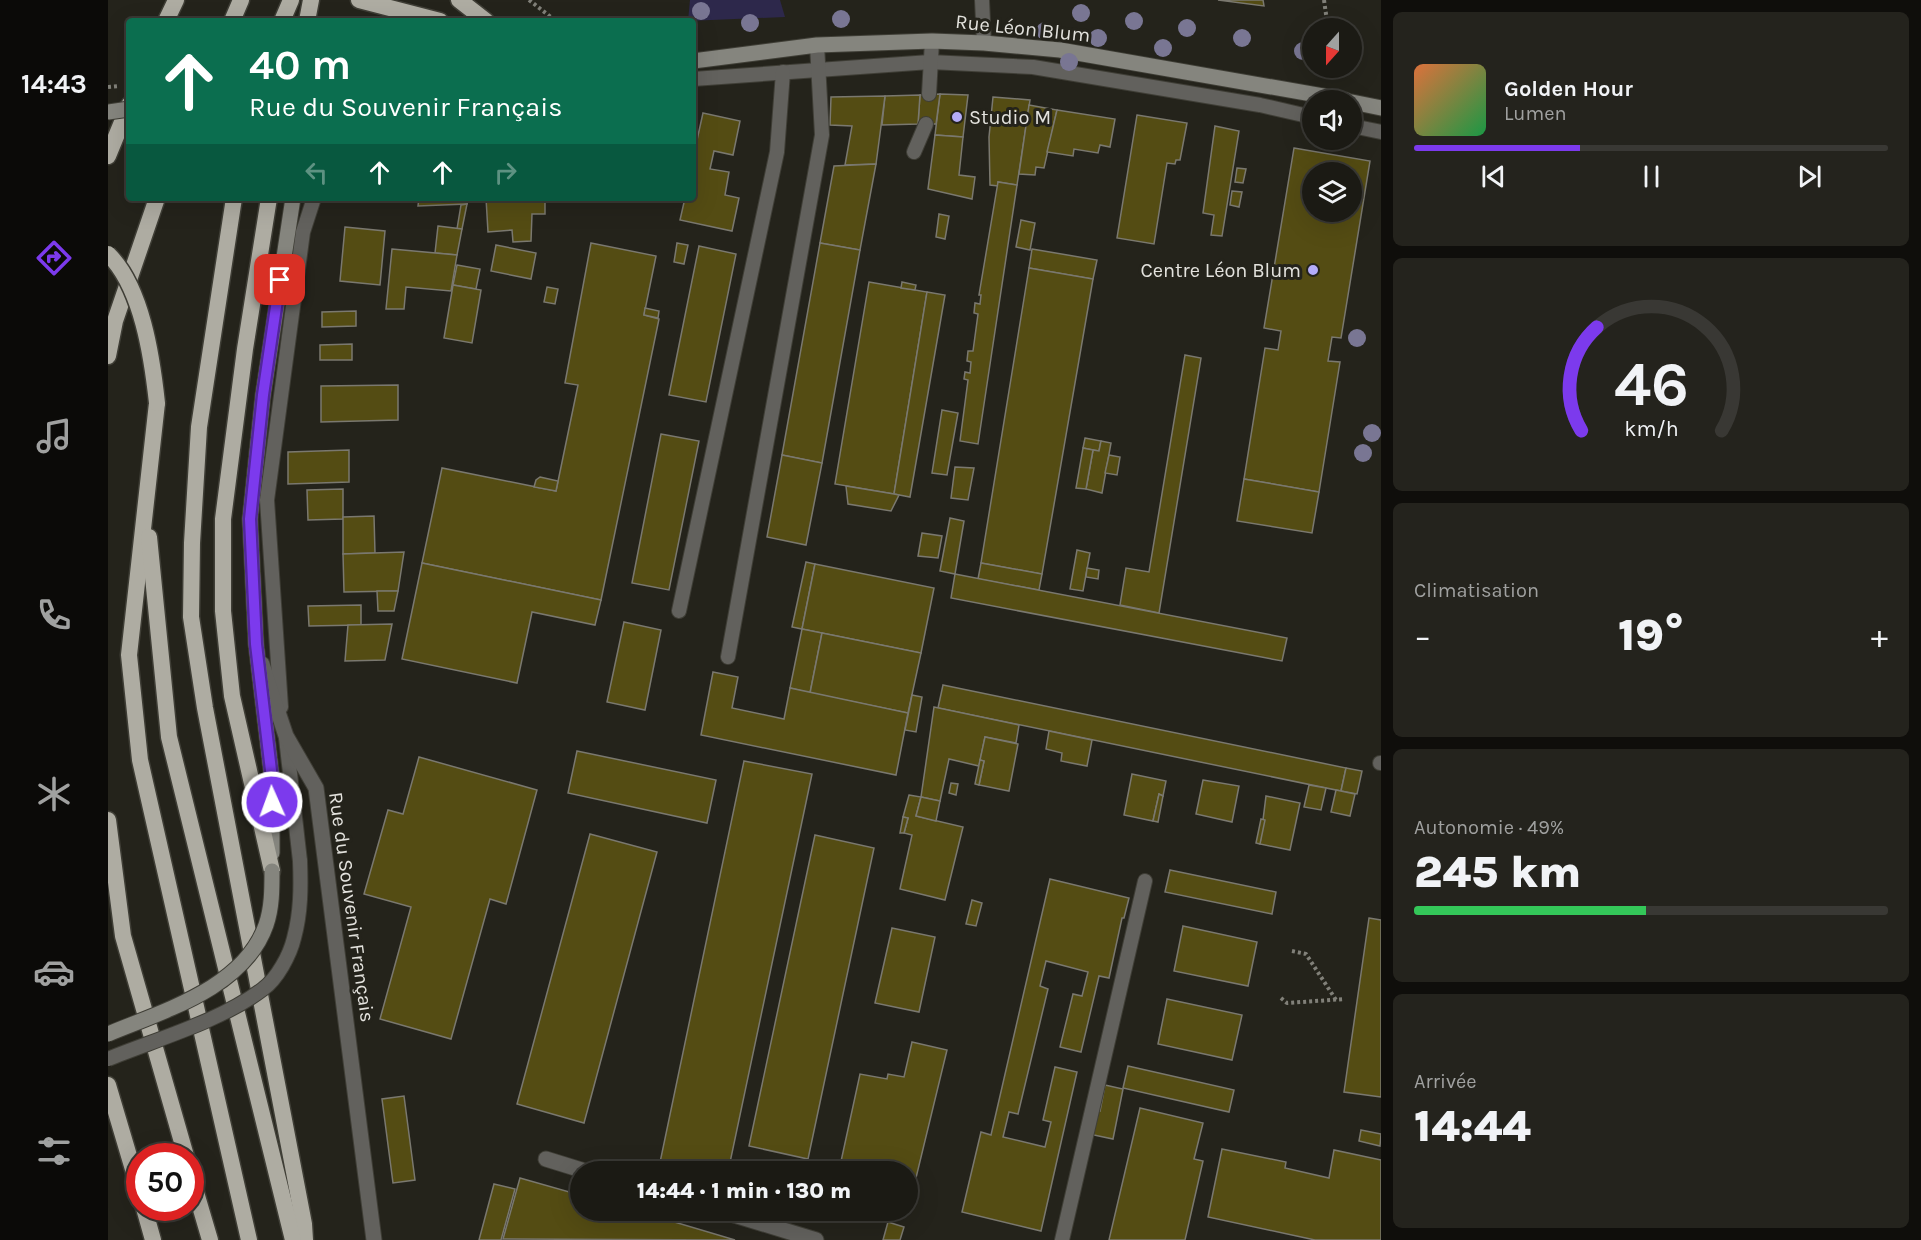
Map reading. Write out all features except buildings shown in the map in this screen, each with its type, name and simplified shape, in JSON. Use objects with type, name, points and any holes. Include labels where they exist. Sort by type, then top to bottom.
[{"type":"highway","points":[[167,18],[176,0]]},
{"type":"highway","points":[[233,18],[241,0]]},
{"type":"highway","points":[[283,18],[291,0]]},
{"type":"highway","points":[[308,18],[311,0]]},
{"type":"highway","points":[[359,0],[428,18]]},
{"type":"highway","points":[[459,0],[482,18]]},
{"type":"highway","points":[[108,156],[126,112]]},
{"type":"highway","points":[[108,356],[115,321],[156,201]]},
{"type":"highway","points":[[234,201],[199,427],[192,543],[191,617],[205,708],[304,1224],[305,1240]]},
{"type":"highway","points":[[269,201],[245,349],[223,519],[223,611],[232,696],[272,871]]},
{"type":"highway","points":[[108,254],[116,262],[138,307],[152,355],[157,403],[129,655],[140,760],[249,1240]]},
{"type":"highway","points":[[146,500],[169,737],[293,1240]]},
{"type":"highway","points":[[108,820],[123,936],[182,1143]]},
{"type":"highway","points":[[108,1085],[126,1146]]},
{"type":"highway","points":[[204,1220],[210,1240]]},
{"type":"highway","points":[[148,1221],[153,1240]]},
{"type":"main road","name":"Rue Léon Blum","points":[[696,61],[817,45],[932,41],[984,43],[1060,50],[1302,92]]},
{"type":"main road","points":[[1362,104],[1381,108]]},
{"type":"main road","points":[[108,112],[126,109]]},
{"type":"main road","name":"Rue du Souvenir Français","points":[[256,644],[250,519],[263,395],[293,201]]},
{"type":"main road","points":[[108,1034],[177,1005],[234,971],[265,927],[272,896],[272,779],[256,644]]},
{"type":"street","name":"Rue du Souvenir Français","points":[[256,644],[286,736],[316,788],[374,1240]]},
{"type":"street","points":[[546,1159],[570,1166]]},
{"type":"street","points":[[754,1221],[816,1240]]},
{"type":"lane","points":[[982,0],[984,43]]},
{"type":"lane","points":[[929,94],[932,41]]},
{"type":"lane","points":[[728,657],[822,135],[817,45]]},
{"type":"lane","name":"Rue Léon Blum","points":[[696,79],[930,62],[1041,69],[1225,98],[1302,115]]},
{"type":"lane","points":[[679,611],[777,152],[783,72]]},
{"type":"lane","points":[[914,152],[926,124]]},
{"type":"lane","points":[[1362,128],[1381,132]]},
{"type":"lane","points":[[108,1059],[225,1011],[265,988],[281,966],[294,940],[301,903],[300,861],[279,689],[267,500],[303,232],[313,201]]},
{"type":"lane","points":[[1062,1240],[1145,882]]},
{"type":"path","points":[[529,0],[552,18]]},
{"type":"path","points":[[1324,0],[1327,18]]},
{"type":"path","points":[[1292,951],[1306,954],[1336,1000]]},
{"type":"path","points":[[1281,998],[1287,1003],[1345,999]]},
{"type":"shaded area","points":[[690,0],[780,0],[785,17],[696,21],[696,18],[688,18]]},
{"type":"place","name":"Studio M","points":[[957,117]]},
{"type":"place","name":"Centre Léon Blum","points":[[1313,270]]},
{"type":"route","points":[[272,802],[272,779],[256,644],[250,519],[263,395],[280,280]]}]
